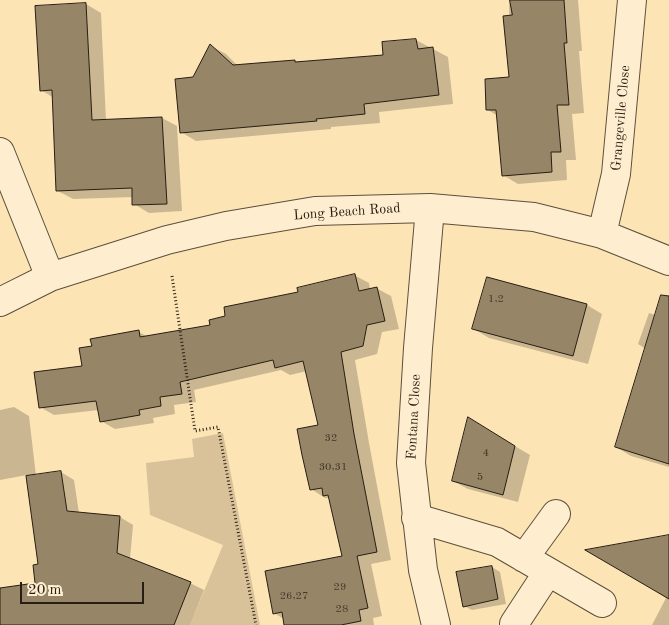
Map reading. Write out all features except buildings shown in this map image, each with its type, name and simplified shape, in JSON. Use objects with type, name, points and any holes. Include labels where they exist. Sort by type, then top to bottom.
[{"type":"street","name":"Grangeville Close","points":[[602,234],[616,174],[632,0]]},
{"type":"street","points":[[0,152],[50,277]]},
{"type":"street","name":"Long Beach Road","points":[[0,302],[50,277],[167,240],[226,226],[315,212],[430,208],[534,217],[602,234],[669,261]]},
{"type":"street","name":"Fontana Close","points":[[430,208],[411,463],[423,570],[436,625]]},
{"type":"street","points":[[524,558],[556,514]]},
{"type":"street","points":[[416,518],[498,542],[602,603]]},
{"type":"street","points":[[514,624],[548,572]]},
{"type":"path","points":[[167,240],[195,431],[218,427],[256,625]]},
{"type":"shaded area","points":[[223,433],[260,625],[190,625],[223,545],[150,515],[146,463],[194,457],[192,439]]}]
